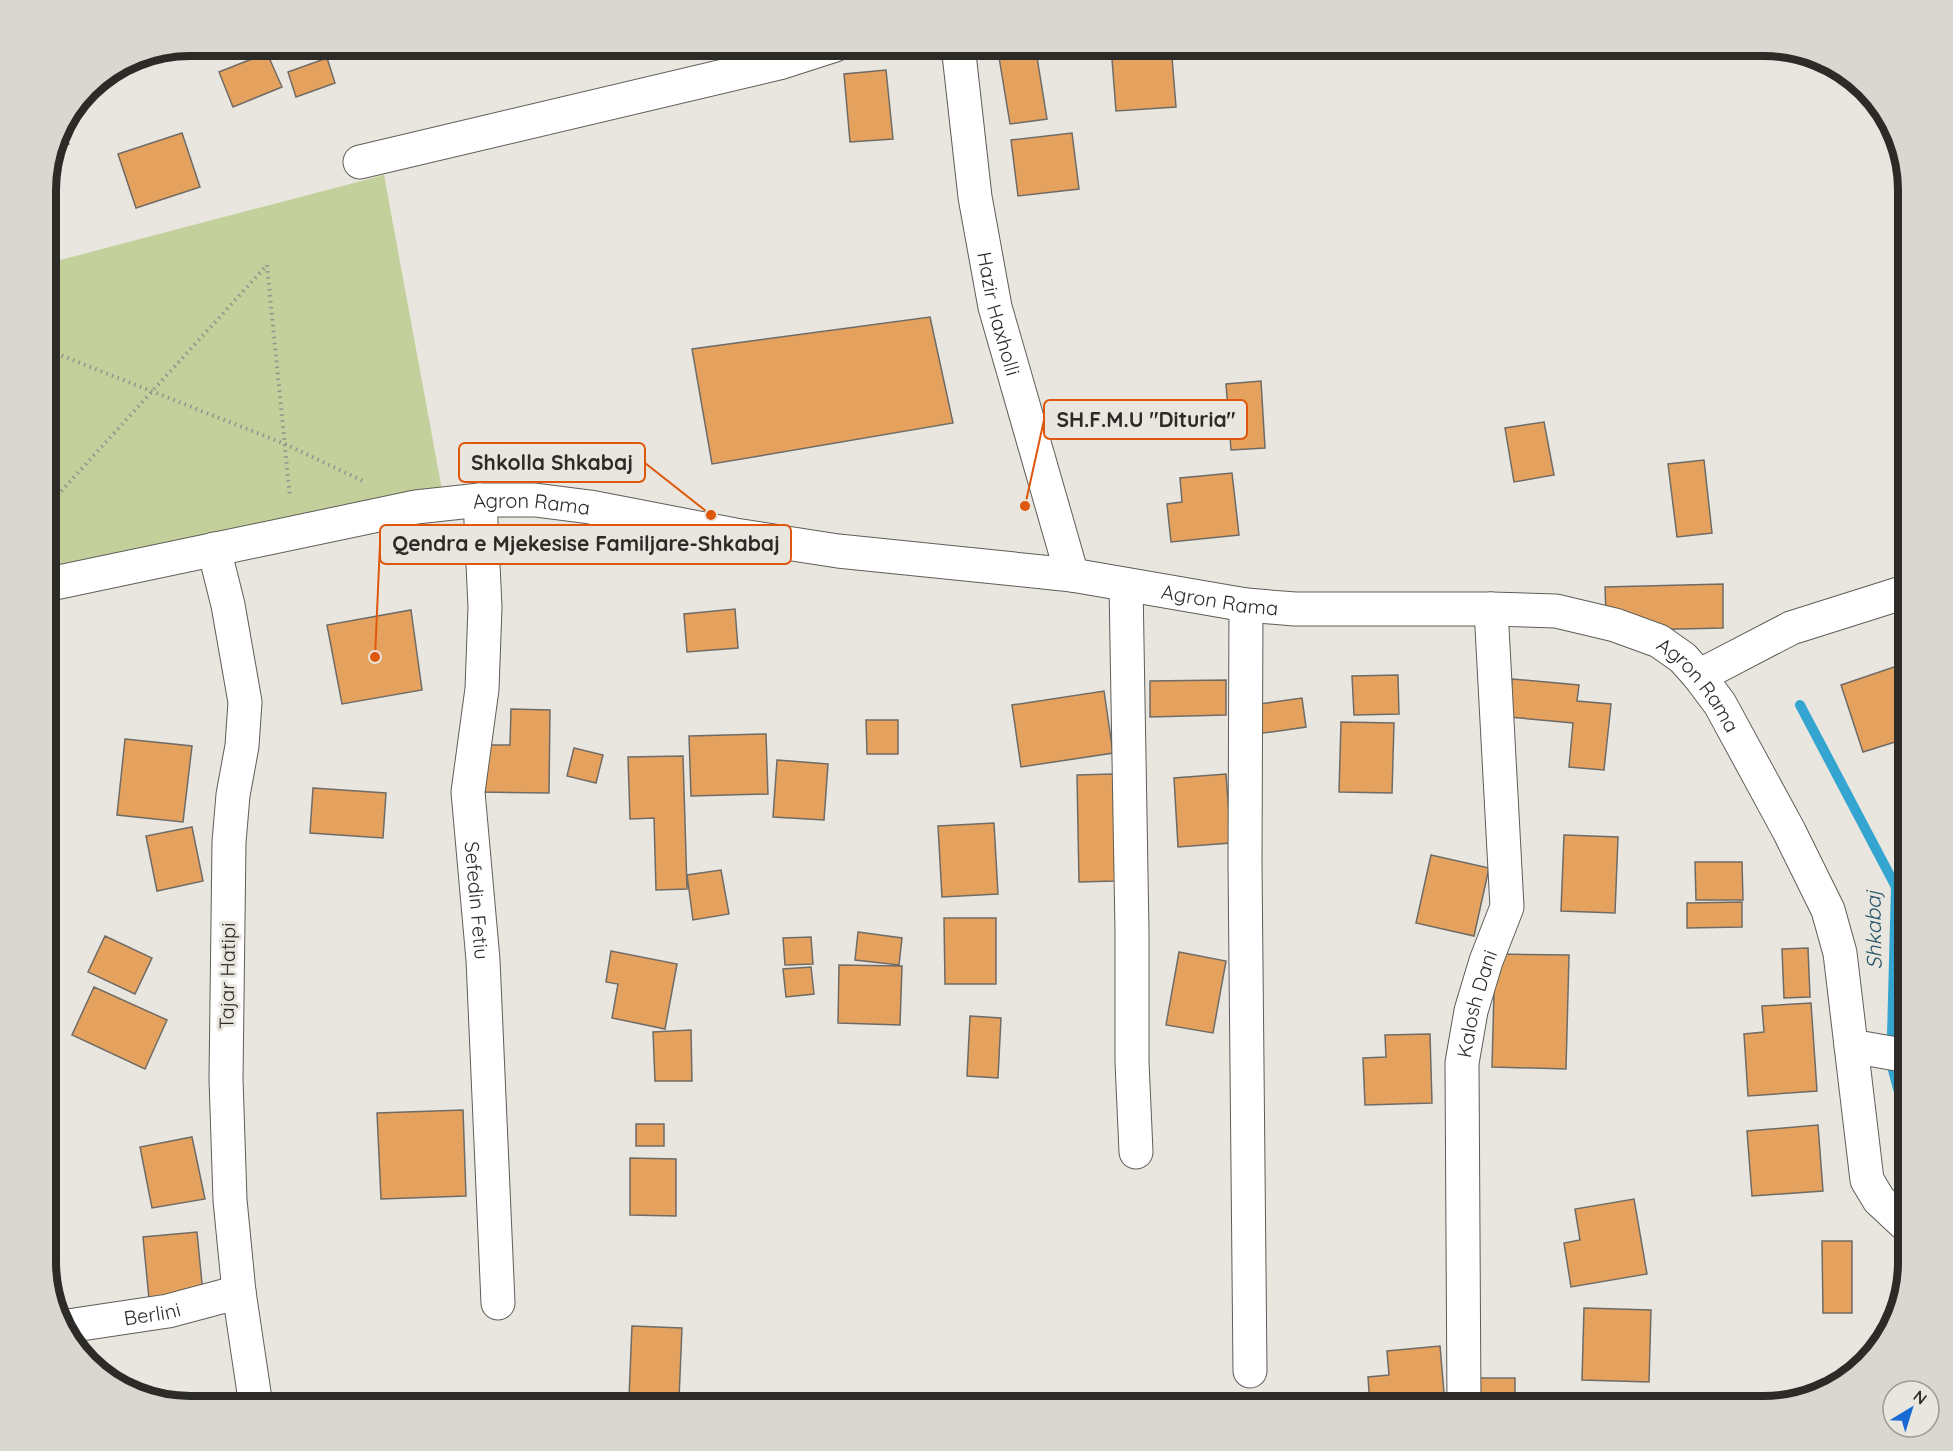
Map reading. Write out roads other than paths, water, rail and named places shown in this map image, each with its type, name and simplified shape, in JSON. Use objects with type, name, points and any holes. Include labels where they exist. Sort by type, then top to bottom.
[{"type":"street","points":[[360,162],[768,66],[800,56]]},
{"type":"street","name":"Hazir Haxholli","points":[[959,56],[975,197],[995,307],[1072,575]]},
{"type":"street","name":"Agron Rama","points":[[56,583],[416,507],[480,500],[535,501],[590,507],[735,536],[838,550],[1072,575],[1246,605],[1295,609],[1556,611],[1616,625],[1659,641],[1683,658],[1700,676],[1720,704],[1789,831],[1828,910],[1840,953],[1867,1180],[1879,1200],[1898,1218]]},
{"type":"street","name":"Sefedin Fetiu","points":[[480,500],[485,607],[482,688],[468,792],[483,960],[498,1303]]},
{"type":"street","name":"Tajar Hatipi","points":[[214,549],[228,605],[245,702],[242,746],[233,795],[229,842],[226,1043],[230,1200],[239,1292],[255,1396]]},
{"type":"street","points":[[1126,585],[1132,1062],[1136,1152]]},
{"type":"street","points":[[1700,676],[1791,628],[1898,594]]},
{"type":"street","points":[[1246,605],[1245,875],[1250,1371]]},
{"type":"street","name":"Kalosh Dani","points":[[1464,1396],[1462,1063],[1471,1011],[1486,961],[1507,906],[1491,609]]},
{"type":"street","points":[[1851,1046],[1898,1054]]},
{"type":"street","name":"Berlini","points":[[72,1326],[168,1311],[239,1292]]},
{"type":"waterway","name":"Shkabaj","points":[[1800,705],[1896,887],[1892,1035]]},
{"type":"waterway","name":"Shkabaj","points":[[1893,1070],[1898,1089]]},
{"type":"place","name":"SH.F.M.U \"Dituria\"","points":[[1025,506]]},
{"type":"place","name":"Shkolla Shkabaj","points":[[711,515]]},
{"type":"place","name":"Qendra e Mjekesise Familjare-Shkabaj","points":[[375,657]]}]
